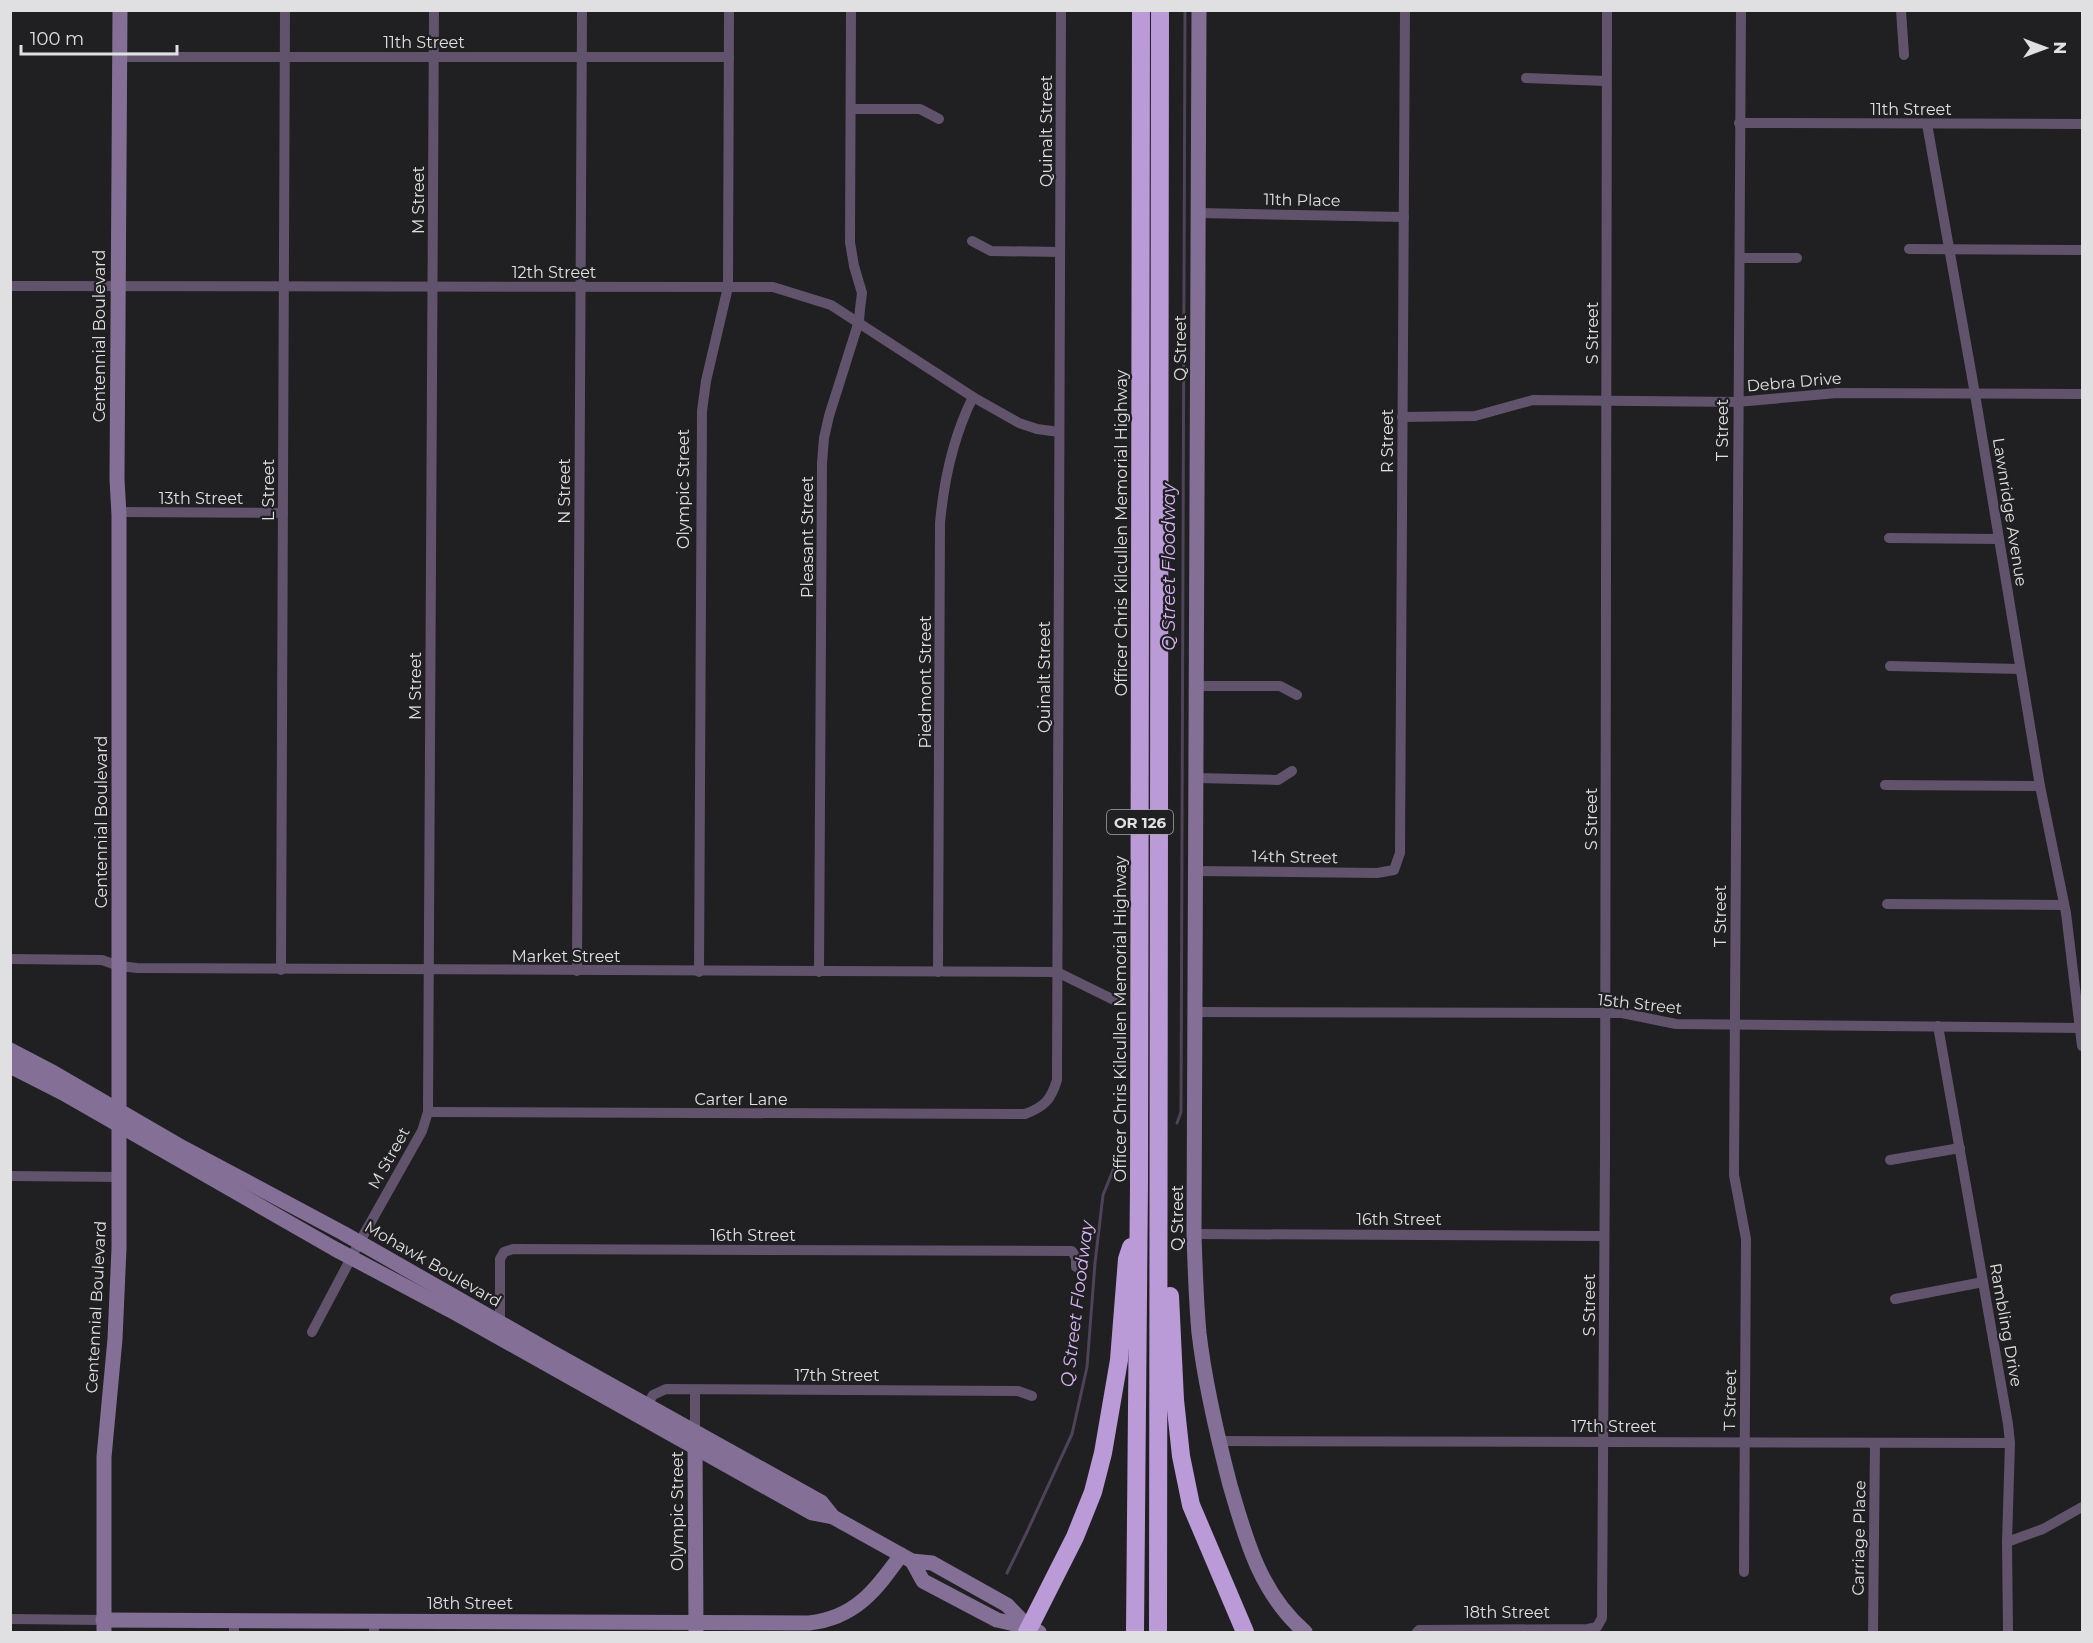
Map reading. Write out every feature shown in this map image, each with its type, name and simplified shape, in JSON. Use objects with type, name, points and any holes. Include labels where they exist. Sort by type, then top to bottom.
[{"type":"highway","name":"Officer Chris Kilcullen Memorial Highway","points":[[1135,1632],[1139,1222],[1142,10]]},
{"type":"highway","name":"OR 126","points":[[1158,1632],[1160,10]]},
{"type":"highway","points":[[1031,1630],[1075,1537],[1093,1492],[1103,1453],[1119,1359],[1127,1259],[1139,1222]]},
{"type":"highway","points":[[1158,1239],[1168,1266],[1175,1400],[1181,1456],[1191,1505],[1245,1632]]},
{"type":"main road","name":"Centennial Boulevard","points":[[104,1626],[104,1457],[118,1297],[120,1177],[117,285],[120,10]]},
{"type":"main road","name":"Q Street","points":[[1199,10],[1194,1234],[1199,1335],[1218,1441],[1238,1512],[1257,1567],[1272,1596],[1291,1620],[1305,1632]]},
{"type":"main road","name":"Mohawk Boulevard","points":[[10,1050],[54,1073],[120,1119],[351,1257],[647,1405],[695,1440]]},
{"type":"main road","name":"Mohawk Boulevard","points":[[10,1066],[344,1233],[500,1331],[695,1440],[812,1513],[833,1517],[906,1558],[923,1581],[997,1620],[1031,1630]]},
{"type":"main road","name":"Olympic Street","points":[[695,1440],[696,1628]]},
{"type":"main road","name":"18th Street","points":[[104,1626],[696,1628],[809,1623],[843,1615],[867,1598],[906,1558]]},
{"type":"street","name":"L Street","points":[[281,970],[285,10]]},
{"type":"street","name":"M Street","points":[[312,1332],[358,1243],[422,1131],[428,1112],[434,10]]},
{"type":"street","name":"N Street","points":[[577,971],[582,10]]},
{"type":"street","name":"Olympic Street","points":[[699,972],[702,411],[706,381],[728,287],[729,10]]},
{"type":"street","name":"Pleasant Street","points":[[819,972],[823,455],[829,416],[859,321],[862,292],[850,243],[851,10]]},
{"type":"street","name":"Quinalt Street","points":[[1048,1100],[1057,1080],[1061,10]]},
{"type":"street","name":"R Street","points":[[1394,870],[1400,853],[1405,10]]},
{"type":"street","name":"S Street","points":[[1597,1627],[1602,1618],[1604,1441],[1607,10]]},
{"type":"street","name":"T Street","points":[[1741,10],[1734,1175],[1746,1239],[1744,1572]]},
{"type":"street","points":[[1901,10],[1904,56]]},
{"type":"street","name":"11th Street","points":[[120,57],[729,57]]},
{"type":"street","points":[[1526,78],[1606,81]]},
{"type":"street","points":[[851,109],[920,110],[939,119]]},
{"type":"street","name":"11th Street","points":[[1739,123],[2082,124]]},
{"type":"street","name":"Lawnridge Avenue","points":[[1927,124],[1975,394],[2040,786],[2064,905],[2082,1028],[2082,1046]]},
{"type":"street","name":"11th Place","points":[[1199,213],[1404,217]]},
{"type":"street","points":[[972,242],[991,251],[1060,252]]},
{"type":"street","points":[[1909,249],[2082,250]]},
{"type":"street","points":[[1740,258],[1797,258]]},
{"type":"street","name":"12th Street","points":[[10,286],[773,287],[831,305],[973,397],[1019,423],[1037,429],[1059,432]]},
{"type":"street","name":"Debra Drive","points":[[1402,417],[1474,416],[1533,400],[1737,402],[1837,393],[2082,394]]},
{"type":"street","name":"Piedmont Street","points":[[939,972],[940,523],[944,485],[952,450],[973,397]]},
{"type":"street","name":"13th Street","points":[[119,513],[283,513]]},
{"type":"street","points":[[1889,538],[1999,539]]},
{"type":"street","points":[[1890,666],[2020,669]]},
{"type":"street","points":[[1196,686],[1280,686],[1297,695]]},
{"type":"street","points":[[1197,778],[1278,780],[1292,771]]},
{"type":"street","points":[[1885,785],[2040,786]]},
{"type":"street","name":"14th Street","points":[[1196,871],[1377,873],[1394,870]]},
{"type":"street","points":[[1887,904],[2064,905]]},
{"type":"street","name":"Market Street","points":[[10,959],[102,960],[119,966],[137,968],[281,970],[1057,972],[1116,1001]]},
{"type":"street","name":"15th Street","points":[[1195,1012],[1622,1013],[1676,1024],[2082,1028]]},
{"type":"street","name":"Rambling Drive","points":[[1938,1026],[2010,1443],[2007,1542],[2008,1632]]},
{"type":"street","name":"Carter Lane","points":[[428,1112],[1025,1114],[1039,1109],[1048,1100]]},
{"type":"street","points":[[1890,1161],[1960,1148]]},
{"type":"street","points":[[10,1176],[120,1177]]},
{"type":"street","name":"16th Street","points":[[1194,1234],[1604,1236]]},
{"type":"street","name":"16th Street","points":[[500,1331],[501,1260],[504,1252],[513,1249],[1072,1251],[1076,1258],[1076,1267]]},
{"type":"street","points":[[1895,1299],[1983,1282]]},
{"type":"street","name":"Olympic Street","points":[[695,1389],[695,1440]]},
{"type":"street","name":"17th Street","points":[[647,1405],[653,1395],[660,1391],[695,1389],[1018,1391],[1032,1396]]},
{"type":"street","name":"17th Street","points":[[1218,1441],[2010,1443]]},
{"type":"street","name":"Carriage Place","points":[[1873,1632],[1875,1443]]},
{"type":"street","points":[[2007,1542],[2043,1529],[2082,1507]]},
{"type":"street","name":"18th Street","points":[[10,1620],[104,1626]]},
{"type":"street","name":"18th Street","points":[[1417,1632],[1419,1630],[1558,1630],[1597,1627]]},
{"type":"waterway","name":"Q Street Floodway","points":[[1177,1123],[1181,1112],[1185,10]]},
{"type":"waterway","name":"Q Street Floodway","points":[[1007,1573],[1072,1434],[1087,1367],[1103,1195],[1114,1168]]}]
